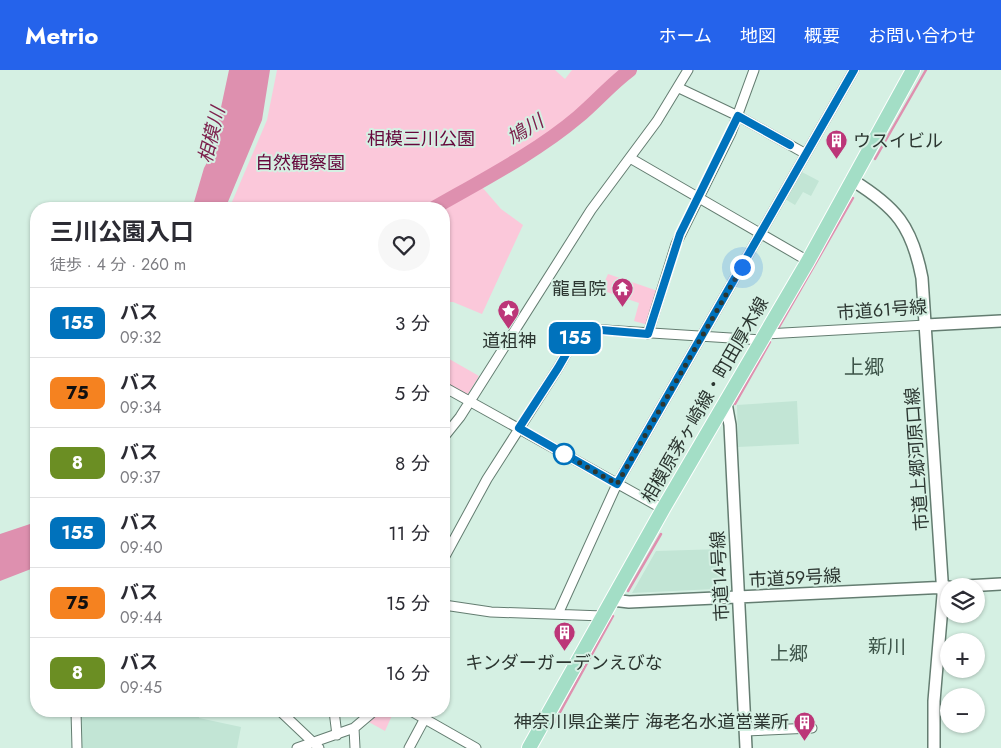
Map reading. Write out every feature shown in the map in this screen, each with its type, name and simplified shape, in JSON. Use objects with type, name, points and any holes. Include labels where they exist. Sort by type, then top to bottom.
[{"type":"main road","name":"相模原茅ヶ崎線・町田厚木線","points":[[528,748],[663,509],[808,261],[913,70]]},
{"type":"street","points":[[450,428],[595,204],[679,88],[688,70]]},
{"type":"street","points":[[648,334],[676,244],[738,116],[754,70]]},
{"type":"street","points":[[558,614],[617,484],[854,70]]},
{"type":"street","points":[[679,88],[738,116],[806,154]]},
{"type":"street","points":[[630,158],[808,261]]},
{"type":"street","name":"市道上郷河原口線","points":[[852,180],[894,210],[910,235],[917,254],[922,278],[945,578]]},
{"type":"street","name":"市道61号線","points":[[519,428],[580,330],[764,337],[926,325],[1001,322]]},
{"type":"street","points":[[450,390],[663,509]]},
{"type":"street","name":"市道14号線","points":[[726,403],[729,418],[746,748]]},
{"type":"street","points":[[450,547],[487,479],[519,428]]},
{"type":"street","points":[[985,585],[1001,584]]},
{"type":"street","name":"市道59号線","points":[[612,600],[629,602],[738,598],[940,587]]},
{"type":"street","points":[[450,606],[491,612],[603,616]]},
{"type":"street","name":"市道上郷河原口線","points":[[934,748],[934,701],[943,623]]},
{"type":"street","points":[[76,717],[77,748]]},
{"type":"street","points":[[286,717],[316,745]]},
{"type":"street","points":[[335,717],[337,735]]},
{"type":"street","points":[[297,748],[316,745],[354,728],[367,717]]},
{"type":"street","points":[[420,717],[473,747]]},
{"type":"street","points":[[409,748],[424,720]]},
{"type":"street","points":[[354,728],[356,748]]},
{"type":"street","points":[[745,731],[812,728]]},
{"type":"shaded area","points":[[229,70],[270,70],[262,120],[228,202],[194,202],[204,168],[210,157],[208,151],[216,146],[217,126]]},
{"type":"shaded area","points":[[800,171],[819,181],[811,196],[803,192],[795,205],[785,199]]},
{"type":"shaded area","points":[[797,401],[799,444],[738,447],[737,405]]},
{"type":"shaded area","points":[[30,524],[30,569],[0,581],[0,534]]},
{"type":"shaded area","points":[[722,549],[724,580],[715,589],[632,593],[656,551]]},
{"type":"shaded area","points":[[79,717],[199,717],[241,727],[237,748],[80,748]]},
{"type":"green space","name":"相模三川公園","points":[[277,70],[555,70],[565,79],[572,70],[622,70],[573,115],[530,146],[476,180],[501,209],[523,225],[482,314],[450,302],[450,202],[232,202],[267,120]]},
{"type":"green space","points":[[608,274],[658,291],[648,325],[634,321],[639,303],[601,290]]},
{"type":"green space","points":[[450,359],[479,376],[463,402],[450,395]]},
{"type":"green space","points":[[370,717],[391,717],[385,731],[367,721]]},
{"type":"waterway","name":"鳩川","points":[[444,202],[507,166],[562,130],[630,70]]},
{"type":"waterway","points":[[875,159],[926,70]]},
{"type":"waterway","points":[[779,327],[853,198]]},
{"type":"waterway","points":[[735,404],[770,342]]},
{"type":"waterway","points":[[628,591],[661,534]]},
{"type":"waterway","points":[[553,725],[613,616]]},
{"type":"bus line","name":"155","points":[[790,145],[738,116],[680,234],[648,334],[584,328],[580,330],[535,406],[519,428],[617,484],[854,70]]},
{"type":"place","name":"ウスイビル","points":[[837,160]]},
{"type":"place","name":"龍昌院","points":[[622,308]]},
{"type":"place","name":"道祖神","points":[[509,330]]},
{"type":"place","name":"キンダーガーデンえびな","points":[[564,652]]},
{"type":"place","name":"神奈川県企業庁 海老名水道営業所","points":[[805,741]]},
{"type":"district","name":"上郷","points":[[864,367]]},
{"type":"district","name":"新川","points":[[887,646]]},
{"type":"district","name":"上郷","points":[[789,653]]},
{"type":"route","points":[[564,454],[617,484],[742,267]]},
{"type":"water label","name":"相模川","points":[[211,135]]},
{"type":"park label","name":"自然観察園","points":[[300,163]]}]
